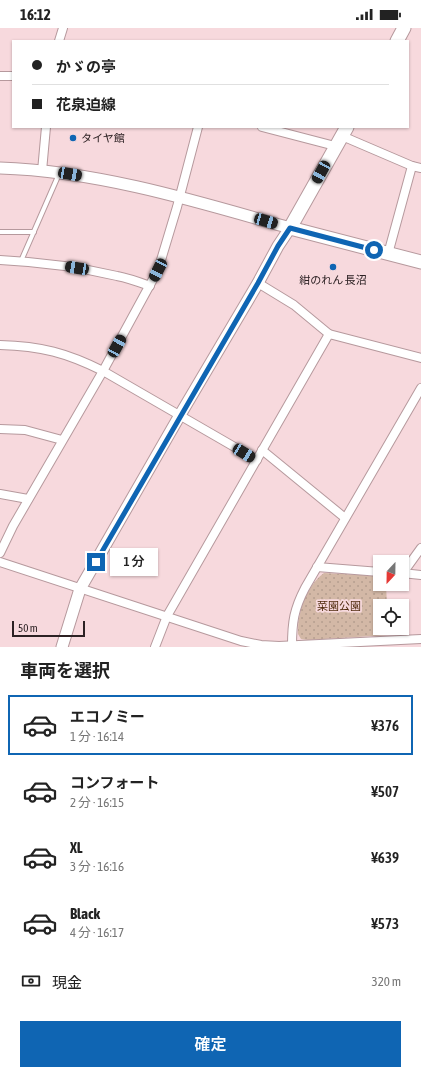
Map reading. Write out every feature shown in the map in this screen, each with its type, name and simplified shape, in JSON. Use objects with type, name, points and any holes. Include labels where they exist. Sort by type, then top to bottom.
[{"type":"main road","points":[[398,40],[404,28]]},
{"type":"main road","points":[[62,647],[80,589],[278,246],[290,228],[341,136]]},
{"type":"main road","points":[[0,168],[60,173],[96,179],[179,198],[421,262]]},
{"type":"street","points":[[59,40],[63,28]]},
{"type":"street","points":[[0,76],[12,76]]},
{"type":"street","points":[[42,171],[46,128]]},
{"type":"street","points":[[0,553],[28,499],[103,370],[158,270],[198,128]]},
{"type":"street","points":[[271,128],[350,138],[412,166],[421,168]]},
{"type":"street","points":[[388,254],[412,166]]},
{"type":"street","points":[[0,260],[38,262],[118,276],[150,286]]},
{"type":"street","points":[[258,283],[294,305],[329,334],[421,358]]},
{"type":"street","points":[[155,647],[167,616],[329,334]]},
{"type":"street","points":[[0,345],[22,345],[57,351],[83,360],[103,370],[256,460]]},
{"type":"street","points":[[292,646],[292,632],[296,606],[421,388]]},
{"type":"street","points":[[0,429],[25,430],[62,440]]},
{"type":"street","points":[[262,450],[346,518]]},
{"type":"street","points":[[0,494],[28,499]]},
{"type":"street","points":[[409,564],[421,548]]},
{"type":"street","points":[[0,562],[241,641],[261,645],[292,646],[421,639]]},
{"type":"street","points":[[317,567],[373,571]]},
{"type":"street","points":[[409,573],[421,574]]},
{"type":"lane","points":[[21,261],[60,173]]},
{"type":"lane","points":[[0,232],[34,232]]},
{"type":"green space","name":"菜園公園","points":[[324,573],[373,576],[373,591],[386,591],[387,599],[373,599],[373,635],[388,635],[308,640],[301,639],[298,634],[298,626],[303,603],[315,581]]},
{"type":"place","name":"タイヤ館","points":[[73,138]]},
{"type":"place","name":"紺のれん 長沼","points":[[333,267]]},
{"type":"route","points":[[96,562],[278,246],[290,228],[374,250]]}]
